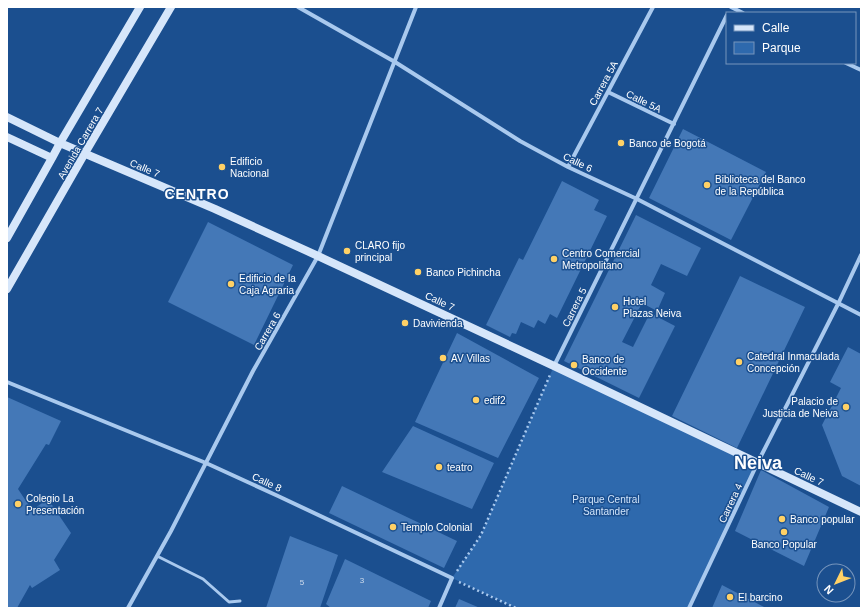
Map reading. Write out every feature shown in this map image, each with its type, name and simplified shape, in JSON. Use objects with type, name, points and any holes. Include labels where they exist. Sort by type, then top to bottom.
[{"type":"street","name":"Avenida Carrera 7","points":[[7,238],[60,143],[140,7]]},
{"type":"street","name":"Avenida Carrera 7","points":[[7,289],[171,7]]},
{"type":"street","name":"Calle 6","points":[[298,7],[395,62],[520,141],[568,167],[637,199],[839,302],[861,315]]},
{"type":"street","name":"Carrera 6","points":[[128,608],[171,532],[253,371],[318,256],[416,7]]},
{"type":"street","name":"Carrera 5A","points":[[568,167],[653,7]]},
{"type":"street","points":[[731,7],[741,12]]},
{"type":"street","name":"Carrera 5","points":[[554,366],[726,16]]},
{"type":"street","points":[[848,64],[861,70]]},
{"type":"street","name":"Calle 5A","points":[[608,92],[674,124]]},
{"type":"street","name":"Calle 7","points":[[7,117],[60,143],[215,209],[318,256],[758,462],[861,512]]},
{"type":"street","points":[[7,137],[52,158]]},
{"type":"street","name":"Carrera 4","points":[[689,608],[758,462],[839,302],[861,255]]},
{"type":"street","name":"Calle 8","points":[[7,382],[206,463],[452,578]]},
{"type":"street","points":[[439,608],[452,578]]},
{"type":"lane","points":[[158,556],[203,580],[229,602],[240,601]]},
{"type":"path","points":[[516,608],[452,578],[481,535],[554,366]]},
{"type":"green space","name":"Parque Central Santander","points":[[554,366],[758,462],[689,608],[516,608],[452,578],[481,535]]},
{"type":"building","name":"Biblioteca del Banco de la República","points":[[683,129],[766,172],[731,240],[649,198]]},
{"type":"building","name":"Centro Comercial Metropolitano","points":[[562,181],[599,200],[594,210],[607,216],[557,318],[550,314],[545,324],[538,320],[534,328],[521,322],[516,334],[512,333],[510,337],[486,325],[519,258],[523,260]]},
{"type":"building","name":"Hotel Plazas Neiva","points":[[636,215],[701,248],[687,276],[661,264],[651,285],[665,293],[657,311],[642,303],[622,342],[633,347],[650,313],[675,326],[639,398],[564,361]]},
{"type":"building","name":"Edificio de la Caja Agraria","points":[[208,222],[293,265],[254,345],[168,302]]},
{"type":"building","name":"Catedral Inmaculada Concepción","points":[[740,276],[805,307],[737,448],[672,416]]},
{"type":"building","name":"edif2","points":[[457,333],[539,378],[498,458],[415,422]]},
{"type":"building","name":"Palacio de Justicia de Neiva","points":[[848,347],[861,354],[861,486],[842,476],[822,425],[841,388],[830,382]]},
{"type":"building","name":"Colegio La Presentación","points":[[7,397],[61,421],[49,445],[46,444],[18,489],[32,510],[48,499],[71,533],[54,560],[60,570],[32,588],[30,585],[17,608],[7,608]]},
{"type":"building","name":"teatro","points":[[413,426],[494,463],[472,509],[382,472]]},
{"type":"building","name":"Banco popular","points":[[761,470],[829,507],[804,566],[735,531]]},
{"type":"building","name":"Templo Colonial","points":[[342,486],[457,541],[444,568],[329,513]]},
{"type":"building","points":[[290,536],[338,555],[320,608],[266,608]]},
{"type":"building","points":[[345,559],[431,601],[428,608],[331,608],[326,604]]},
{"type":"building","name":"El barcino","points":[[722,585],[766,608],[712,608]]},
{"type":"building","points":[[459,599],[480,608],[455,608]]},
{"type":"place","name":"Banco de Bogotá","points":[[621,143]]},
{"type":"place","name":"Edificio Nacional","points":[[222,167]]},
{"type":"place","name":"Biblioteca del Banco de la República","points":[[707,185]]},
{"type":"place","name":"CLARO fijo principal","points":[[347,251]]},
{"type":"place","name":"Centro Comercial Metropolitano","points":[[554,259]]},
{"type":"place","name":"Banco Pichincha","points":[[418,272]]},
{"type":"place","name":"Edificio de la Caja Agraria","points":[[231,284]]},
{"type":"place","name":"Hotel Plazas Neiva","points":[[615,307]]},
{"type":"place","name":"Davivienda","points":[[405,323]]},
{"type":"place","name":"AV Villas","points":[[443,358]]},
{"type":"place","name":"Catedral Inmaculada Concepción","points":[[739,362]]},
{"type":"place","name":"Banco de Occidente","points":[[574,365]]},
{"type":"place","name":"edif2","points":[[476,400]]},
{"type":"place","name":"Palacio de Justicia de Neiva","points":[[846,407]]},
{"type":"place","name":"teatro","points":[[439,467]]},
{"type":"place","name":"Colegio La Presentación","points":[[18,504]]},
{"type":"place","name":"Banco popular","points":[[782,519]]},
{"type":"place","name":"Templo Colonial","points":[[393,527]]},
{"type":"place","name":"Banco Popular","points":[[784,532]]},
{"type":"place","name":"El barcino","points":[[730,597]]},
{"type":"district","name":"CENTRO","points":[[197,194]]},
{"type":"district","name":"Neiva","points":[[758,463]]}]
